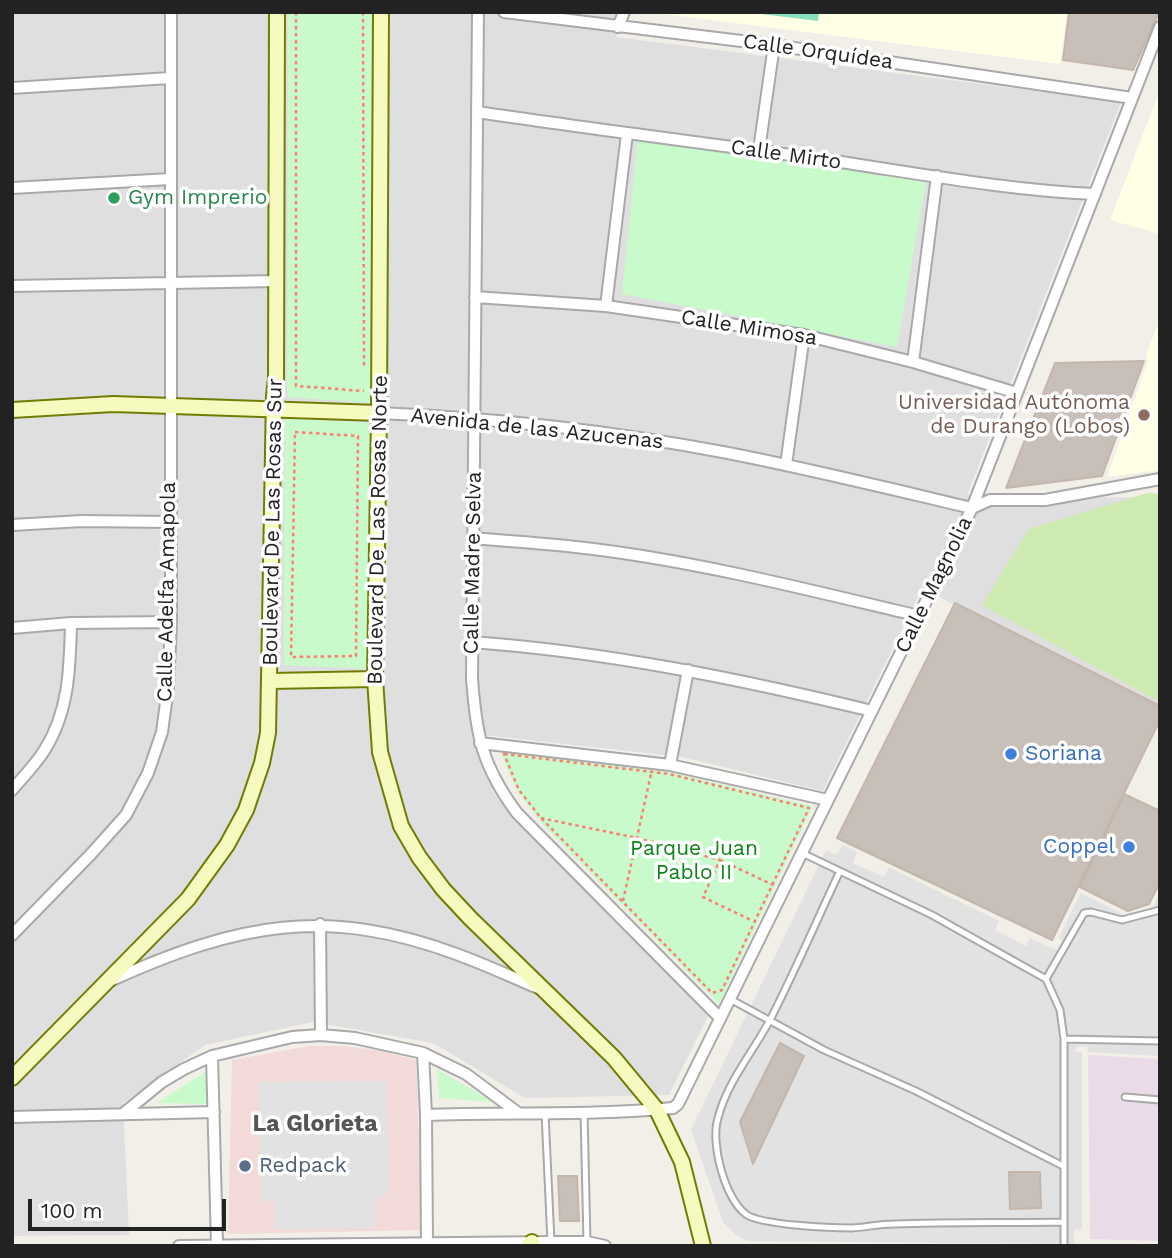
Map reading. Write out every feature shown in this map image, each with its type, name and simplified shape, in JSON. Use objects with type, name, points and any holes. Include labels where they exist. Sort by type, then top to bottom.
[{"type":"main road","name":"Boulevard De Las Rosas Sur","points":[[12,1078],[188,899],[227,845],[246,810],[262,763],[268,733],[271,681],[277,281],[276,12]]},
{"type":"main road","name":"Boulevard De Las Rosas Norte","points":[[381,12],[375,679],[380,752],[401,826],[419,857],[443,889],[614,1058],[657,1110],[682,1162],[703,1246]]},
{"type":"main road","name":"Avenida de las Azucenas","points":[[12,410],[113,404],[379,413]]},
{"type":"main road","points":[[271,681],[375,679]]},
{"type":"street","name":"Calle Adelfa Amapola","points":[[12,935],[126,815],[148,773],[162,732],[168,688],[171,622],[171,12]]},
{"type":"street","name":"Calle Madre Selva","points":[[478,12],[472,678],[480,743],[494,780],[517,813],[720,1018]]},
{"type":"street","name":"Calle Orquídea","points":[[504,12],[774,45],[1132,98]]},
{"type":"street","points":[[618,27],[624,12]]},
{"type":"street","name":"Calle Magnolia","points":[[657,1110],[673,1108],[678,1104],[972,508],[1160,27]]},
{"type":"street","points":[[759,150],[774,45]]},
{"type":"street","points":[[12,88],[170,79]]},
{"type":"street","name":"Calle Mirto","points":[[477,112],[937,176],[1095,194]]},
{"type":"street","points":[[606,306],[627,134]]},
{"type":"street","points":[[913,362],[937,176]]},
{"type":"street","points":[[12,188],[170,180]]},
{"type":"street","points":[[12,286],[277,281]]},
{"type":"street","name":"Calle Mimosa","points":[[475,297],[606,306],[804,335],[913,362],[1017,393]]},
{"type":"street","points":[[786,466],[804,335]]},
{"type":"street","name":"Avenida de las Azucenas","points":[[379,413],[474,417],[669,443],[972,508]]},
{"type":"street","points":[[972,508],[990,500],[1045,499],[1160,479]]},
{"type":"street","points":[[12,525],[82,521],[170,522]]},
{"type":"street","points":[[473,538],[600,550],[679,562],[919,616]]},
{"type":"street","points":[[12,628],[71,623],[171,622]]},
{"type":"street","points":[[12,790],[44,752],[62,716],[70,674],[71,623]]},
{"type":"street","points":[[472,642],[562,650],[688,670],[872,711]]},
{"type":"street","points":[[670,765],[688,670]]},
{"type":"street","points":[[480,743],[670,765],[828,800]]},
{"type":"street","points":[[110,980],[221,938],[262,929],[320,924],[405,938],[458,954],[544,990]]},
{"type":"street","points":[[320,924],[321,1035]]},
{"type":"street","points":[[124,1114],[162,1082],[212,1056],[292,1037],[321,1035],[355,1038],[423,1053],[466,1074],[517,1112]]},
{"type":"street","points":[[423,1053],[427,1243]]},
{"type":"street","points":[[212,1056],[217,1245]]},
{"type":"street","points":[[426,1115],[657,1110]]},
{"type":"street","points":[[12,1117],[214,1112]]},
{"type":"street","points":[[179,1246],[551,1242],[587,1242],[605,1246]]},
{"type":"lane","points":[[802,853],[932,915],[1046,979],[1060,1010],[1064,1039],[1064,1246]]},
{"type":"lane","points":[[840,871],[769,1021],[730,1089],[717,1119],[715,1138],[726,1183],[736,1203],[747,1215],[761,1221],[852,1228],[892,1224],[1064,1222]]},
{"type":"lane","points":[[1046,979],[1083,915],[1091,912],[1122,920],[1160,910]]},
{"type":"lane","points":[[730,999],[846,1060],[916,1091],[1063,1166]]},
{"type":"lane","points":[[1064,1039],[1160,1041]]},
{"type":"lane","points":[[1125,1097],[1160,1100]]},
{"type":"lane","points":[[545,1113],[551,1242]]},
{"type":"lane","points":[[584,1113],[587,1242]]},
{"type":"path","points":[[296,12],[296,386],[365,393],[363,12]]},
{"type":"path","points":[[295,432],[359,436],[356,656],[291,657],[295,432]]},
{"type":"path","points":[[504,754],[652,772],[809,808],[722,990],[712,993],[541,818],[519,790],[504,754]]},
{"type":"path","points":[[623,901],[652,772]]},
{"type":"path","points":[[541,818],[637,838],[720,860],[773,885]]},
{"type":"path","points":[[720,860],[703,897],[754,921]]},
{"type":"shaded area","points":[[12,12],[626,12],[616,37],[1121,102],[967,495],[1160,498],[1160,714],[922,588],[823,791],[682,757],[475,734],[494,793],[709,1014],[669,1095],[525,1098],[433,1043],[313,1022],[205,1045],[123,1103],[129,1235],[12,1236]]},
{"type":"shaded area","points":[[648,12],[1067,12],[1060,64]]},
{"type":"shaded area","points":[[1160,90],[1160,234],[1110,220]]},
{"type":"shaded area","name":"Universidad Autónoma de Durango (Lobos)","points":[[1160,319],[1160,470],[1107,477],[1148,361],[1146,355]]},
{"type":"shaded area","points":[[843,845],[857,852],[853,863],[884,877],[889,867],[999,921],[995,930],[1026,946],[1030,938],[1058,951],[1054,961],[1057,965],[1066,947],[1059,937],[1081,893],[1128,917],[1152,909],[1160,893],[1160,1056],[1088,1052],[1087,1046],[1077,1047],[1074,1051],[1082,1052],[1082,1229],[1074,1230],[1074,1244],[747,1241],[723,1222],[691,1130],[826,850],[837,855]]},
{"type":"shaded area","points":[[309,1046],[377,1050],[416,1060],[422,1230],[228,1234],[232,1060]]},
{"type":"shaded area","points":[[1088,1055],[1160,1059],[1159,1241],[1090,1239]]},
{"type":"shaded area","points":[[387,1081],[388,1191],[376,1203],[376,1228],[275,1229],[275,1202],[261,1200],[259,1082]]},
{"type":"green space","points":[[288,12],[373,12],[372,403],[287,397]]},
{"type":"green space","points":[[745,12],[819,12],[818,21]]},
{"type":"green space","points":[[638,137],[927,176],[897,347],[622,294]]},
{"type":"green space","points":[[285,418],[371,423],[371,669],[284,665]]},
{"type":"green space","points":[[1148,493],[1160,494],[1160,702],[982,605],[1029,529]]},
{"type":"green space","name":"Parque Juan Pablo II","points":[[500,751],[669,772],[813,806],[719,1004],[542,824],[517,791]]},
{"type":"green space","points":[[437,1069],[493,1102],[439,1098]]},
{"type":"green space","points":[[208,1070],[208,1104],[157,1103]]},
{"type":"building","points":[[1069,12],[1159,12],[1133,70],[1063,60]]},
{"type":"building","points":[[1144,361],[1102,476],[1006,488],[1055,363]]},
{"type":"building","name":"Soriana","points":[[955,603],[1160,706],[1158,724],[1052,940],[837,838]]},
{"type":"building","name":"Coppel","points":[[1124,794],[1160,811],[1160,882],[1149,904],[1128,911],[1080,887]]},
{"type":"building","points":[[780,1043],[804,1056],[753,1164],[740,1122]]},
{"type":"building","points":[[1009,1172],[1040,1172],[1041,1208],[1010,1209]]},
{"type":"building","points":[[558,1176],[577,1176],[579,1221],[560,1221]]},
{"type":"place","name":"Gym Imprerio","points":[[114,198]]},
{"type":"place","name":"Universidad Autónoma de Durango (Lobos)","points":[[1144,415]]},
{"type":"place","name":"Soriana","points":[[1011,754]]},
{"type":"place","name":"Coppel","points":[[1129,847]]},
{"type":"place","name":"Redpack","points":[[245,1166]]},
{"type":"district","name":"La Glorieta","points":[[315,1124]]}]
